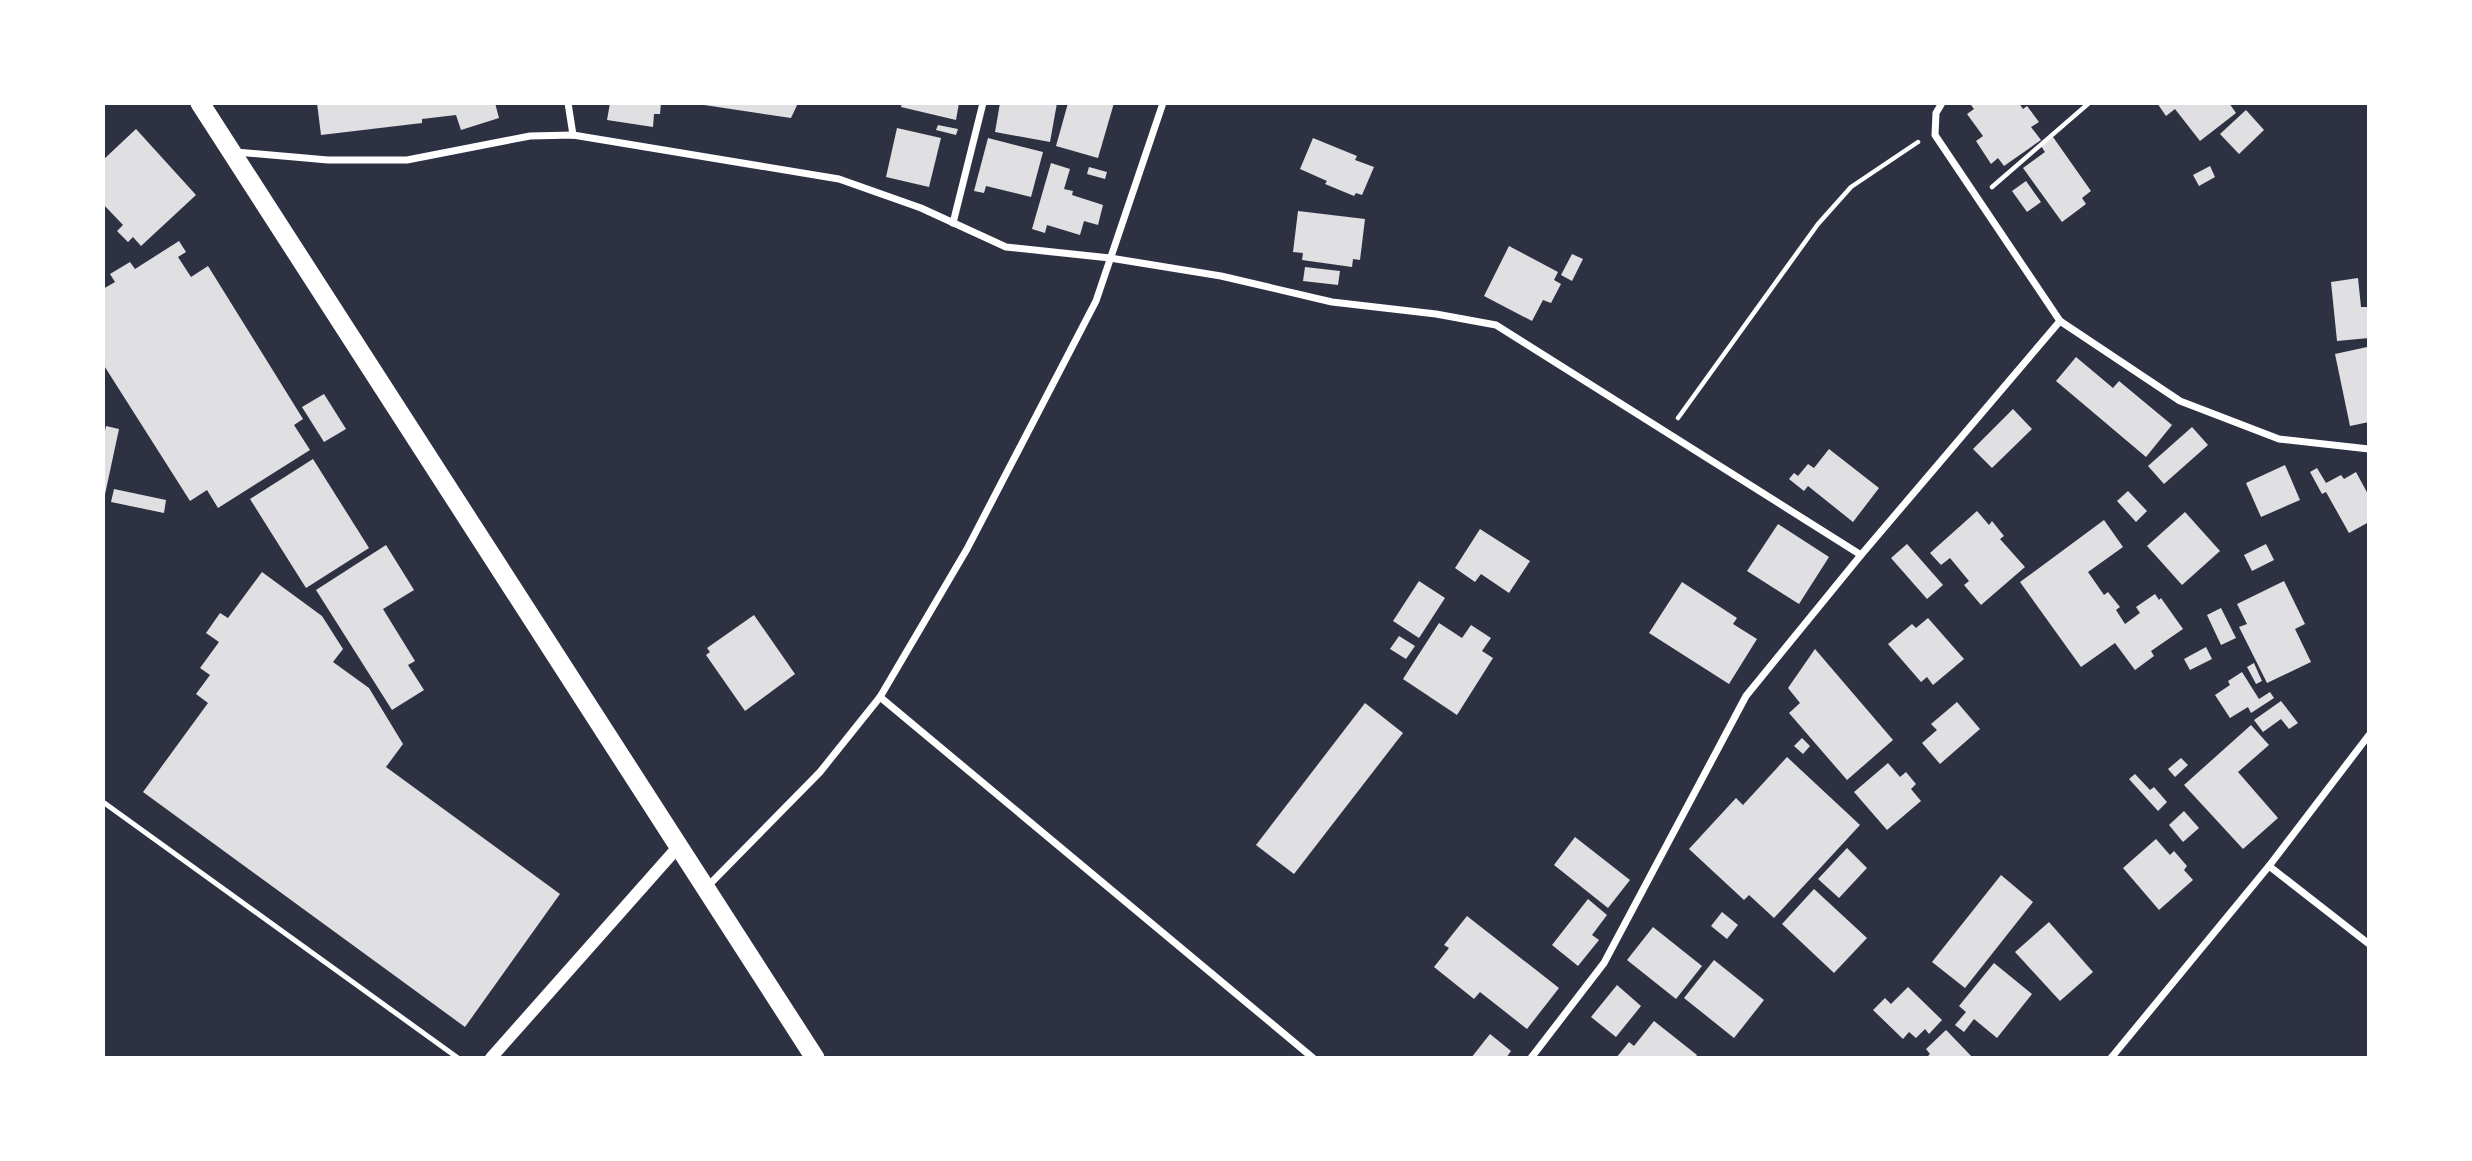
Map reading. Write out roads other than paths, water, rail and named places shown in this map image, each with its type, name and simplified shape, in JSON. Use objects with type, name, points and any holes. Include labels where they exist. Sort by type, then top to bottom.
[{"type":"highway","points":[[200,103],[815,1058]]},
{"type":"street","points":[[568,103],[573,135]]},
{"type":"street","points":[[953,223],[983,103]]},
{"type":"street","points":[[705,888],[820,772],[880,698],[967,549],[1096,302],[1163,103]]},
{"type":"street","points":[[1942,103],[1936,113],[1935,135],[2060,321],[2180,401],[2279,439],[2369,449]]},
{"type":"street","points":[[231,152],[328,160],[407,160],[530,136],[573,135],[839,179],[921,208],[1006,247],[1110,258],[1221,276],[1332,302],[1436,314],[1496,325],[1861,555]]},
{"type":"street","points":[[1531,1058],[1604,963],[1746,696],[1861,555],[2060,321]]},
{"type":"street","points":[[880,698],[1312,1058]]},
{"type":"street","points":[[2111,1058],[2269,866],[2369,735]]},
{"type":"street","points":[[491,1058],[678,847]]},
{"type":"street","points":[[2269,866],[2369,944]]},
{"type":"lane","points":[[103,803],[458,1058]]}]
